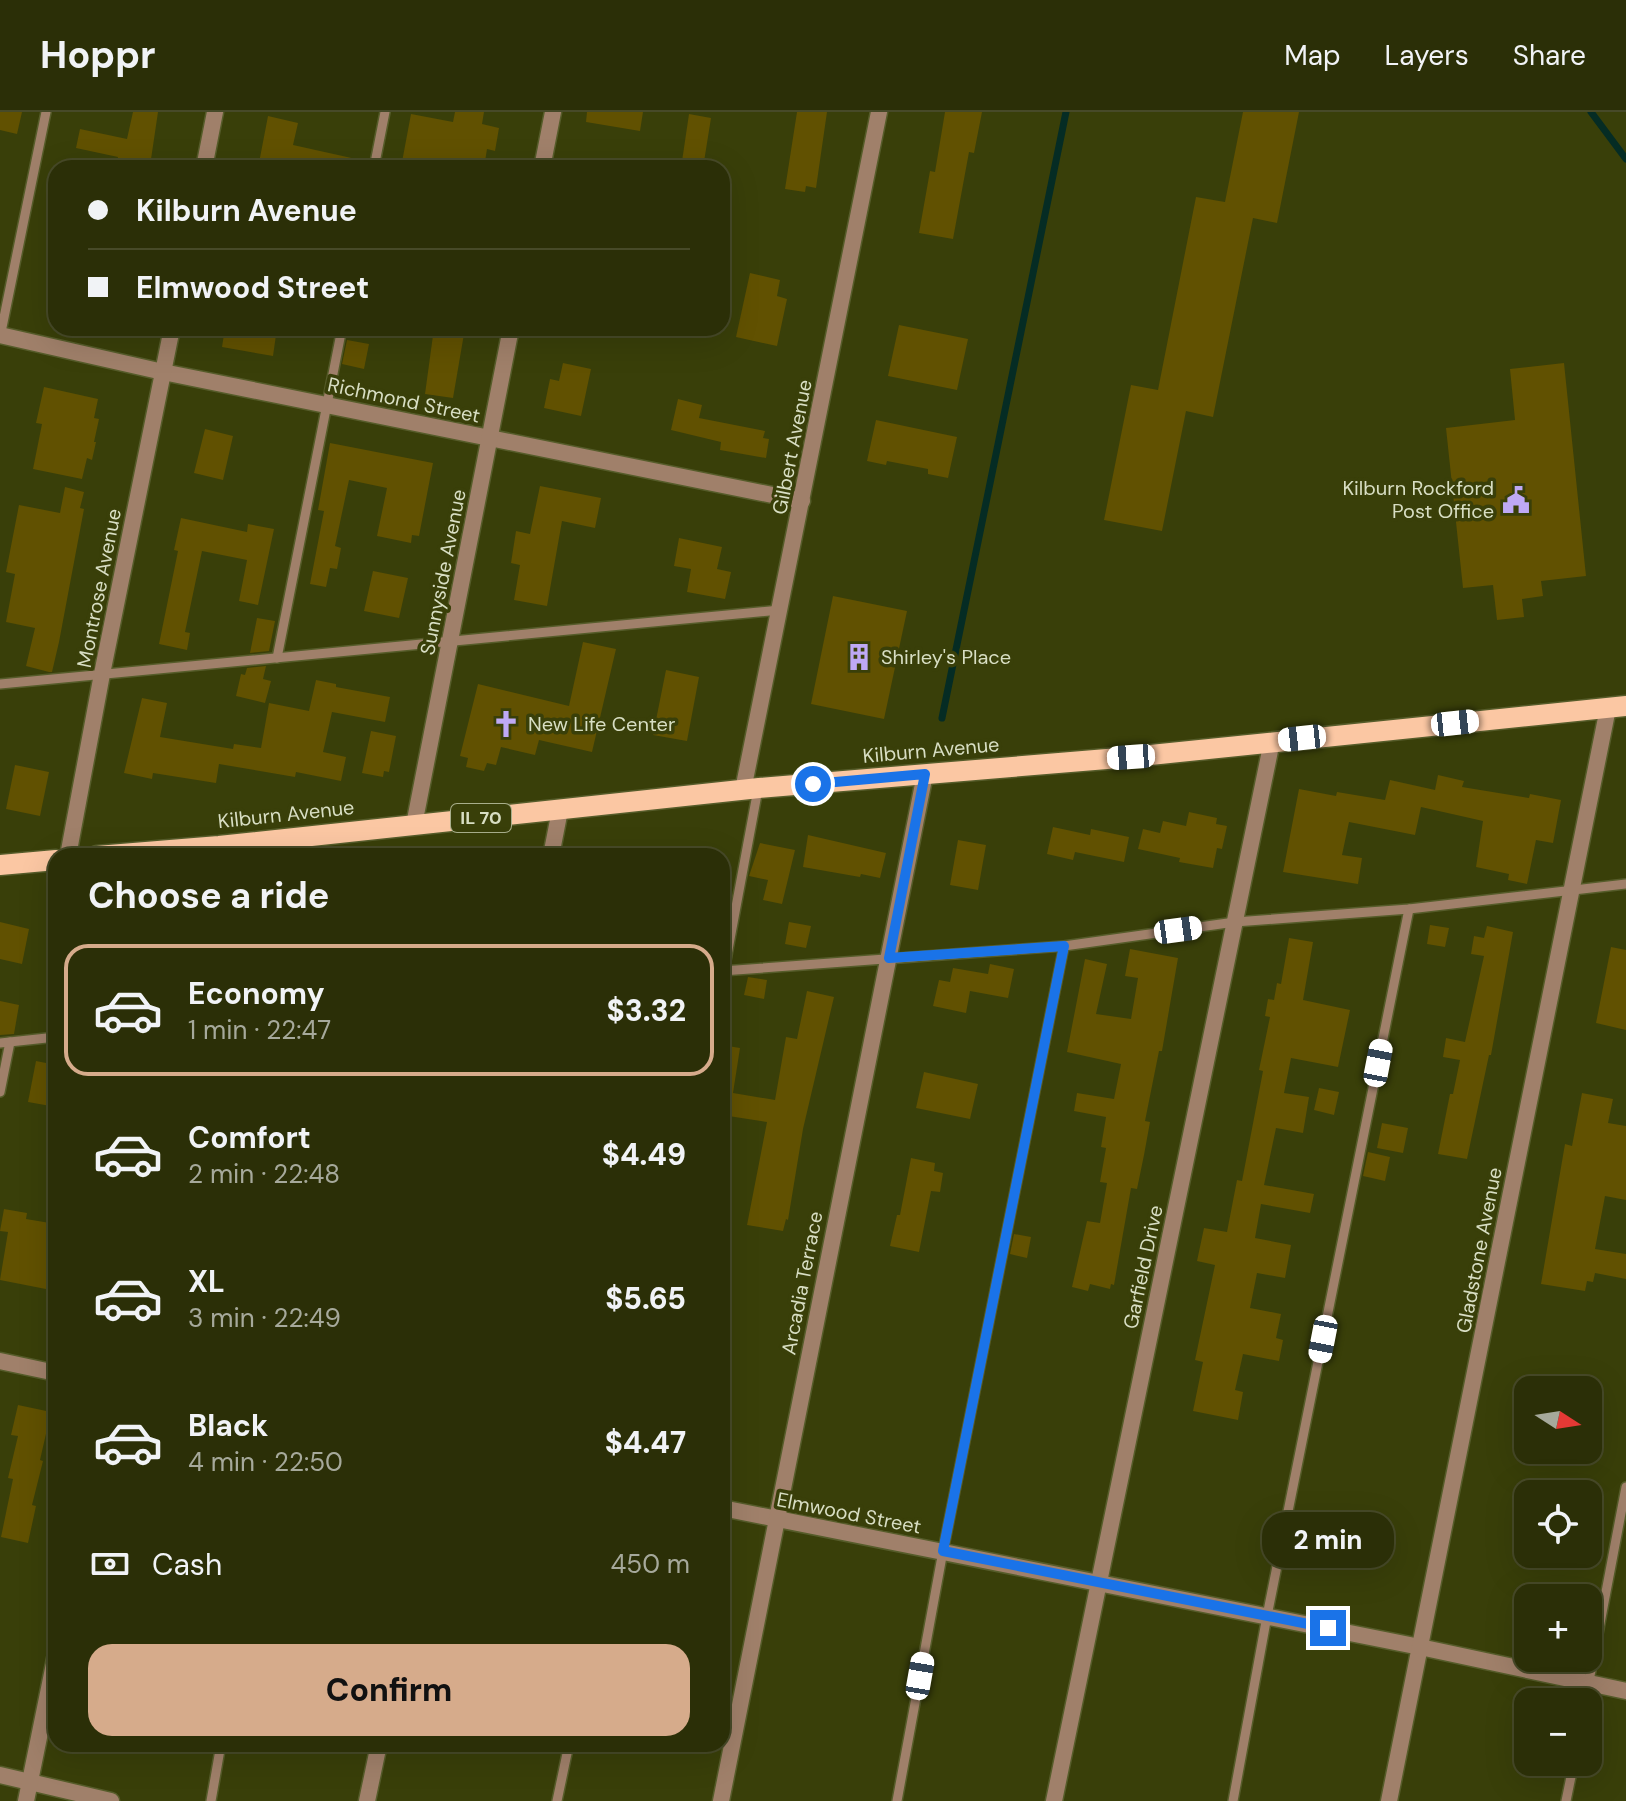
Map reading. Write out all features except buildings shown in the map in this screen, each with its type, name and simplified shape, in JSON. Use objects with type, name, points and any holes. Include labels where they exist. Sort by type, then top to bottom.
[{"type":"main road","name":"Kilburn Avenue","points":[[241,848],[414,825],[751,789],[1131,757],[1617,707]]},
{"type":"main road","points":[[0,865],[48,861]]},
{"type":"street","points":[[206,160],[215,112]]},
{"type":"street","points":[[544,160],[553,112]]},
{"type":"street","name":"Gilbert Avenue","points":[[751,789],[780,610],[879,112]]},
{"type":"street","name":"Richmond Street","points":[[0,336],[163,372],[802,501]]},
{"type":"street","name":"Montrose Avenue","points":[[69,848],[170,336]]},
{"type":"street","name":"Sunnyside Avenue","points":[[414,825],[509,336]]},
{"type":"street","name":"Gladstone Avenue","points":[[1389,1801],[1570,891],[1617,707]]},
{"type":"street","name":"Garfield Drive","points":[[1054,1801],[1272,741]]},
{"type":"street","name":"Arcadia Terrace","points":[[721,1801],[925,774]]},
{"type":"street","points":[[553,848],[560,810]]},
{"type":"street","points":[[0,1361],[48,1371]]},
{"type":"street","name":"Elmwood Street","points":[[730,1510],[1626,1691]]},
{"type":"street","points":[[26,1801],[48,1693]]},
{"type":"street","points":[[367,1801],[377,1752]]},
{"type":"street","points":[[0,1775],[111,1801]]},
{"type":"lane","points":[[0,336],[46,112]]},
{"type":"lane","points":[[376,160],[385,112]]},
{"type":"lane","points":[[277,658],[340,336]]},
{"type":"lane","points":[[0,684],[780,610]]},
{"type":"lane","points":[[730,926],[751,789]]},
{"type":"lane","points":[[730,970],[1064,946],[1235,922],[1409,909],[1626,884]]},
{"type":"lane","points":[[1233,1801],[1267,1616],[1409,909]]},
{"type":"lane","points":[[897,1801],[943,1551],[1064,946]]},
{"type":"lane","points":[[0,1092],[5,1042],[48,1038]]},
{"type":"lane","points":[[1588,1688],[1626,1487]]},
{"type":"lane","points":[[211,1801],[220,1752]]},
{"type":"lane","points":[[557,1801],[567,1752]]},
{"type":"lane","points":[[1566,1801],[1571,1776]]},
{"type":"waterway","points":[[942,718],[1066,112]]},
{"type":"waterway","points":[[1591,112],[1626,159]]},
{"type":"place","name":"Kilburn Rockford Post Office","points":[[1516,500]]},
{"type":"place","name":"Shirley's Place","points":[[859,657]]},
{"type":"place","name":"New Life Center","points":[[506,724]]},
{"type":"route","points":[[813,784],[925,774],[889,958],[1064,946],[943,1551],[1328,1628]]}]
